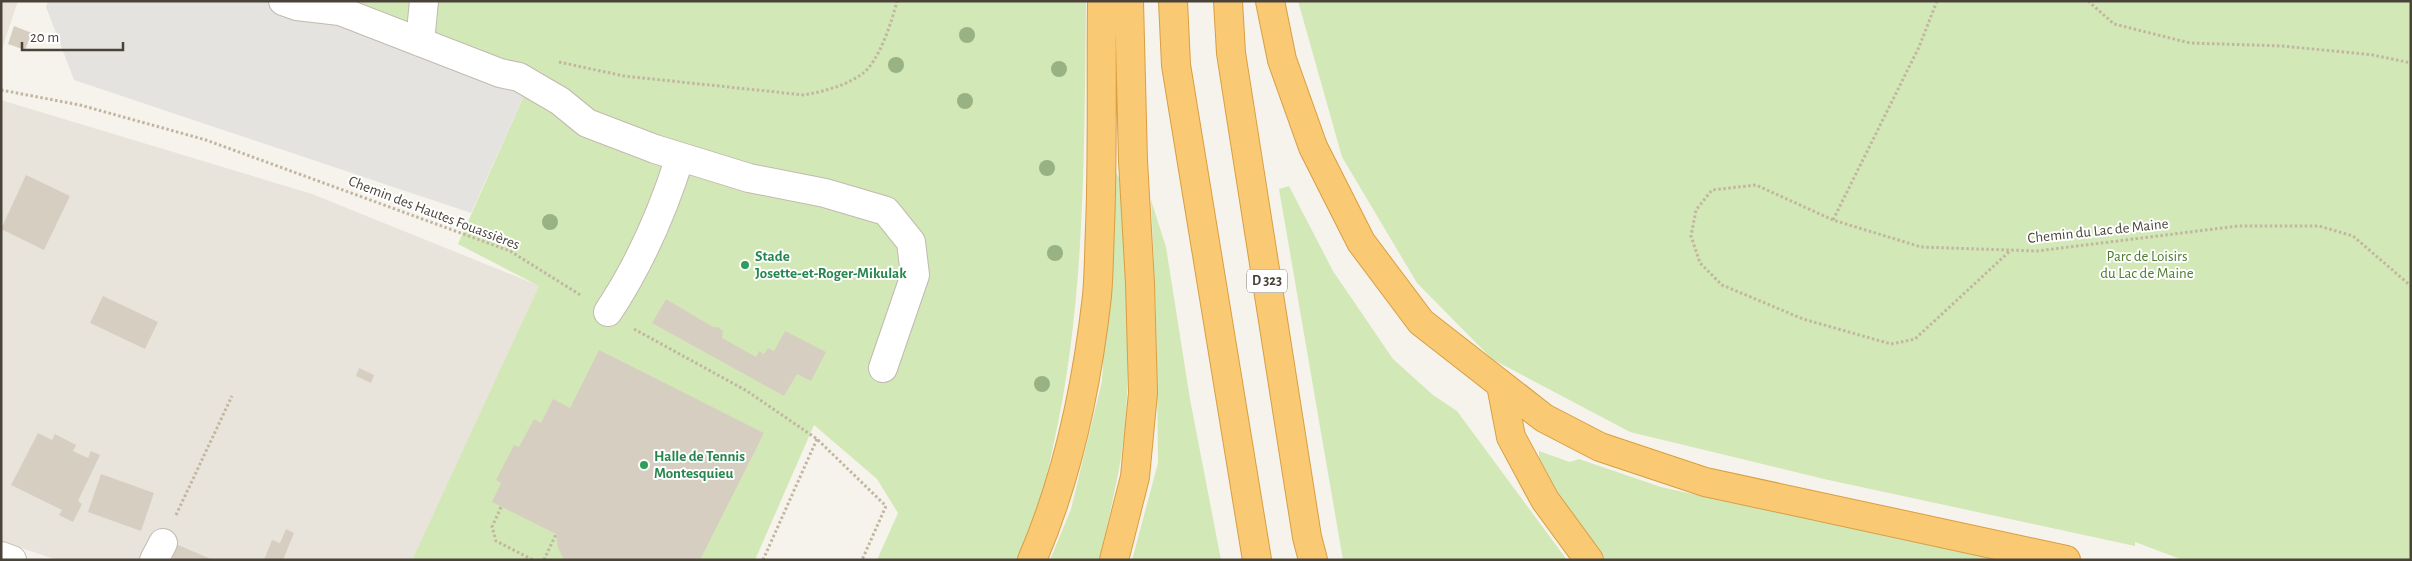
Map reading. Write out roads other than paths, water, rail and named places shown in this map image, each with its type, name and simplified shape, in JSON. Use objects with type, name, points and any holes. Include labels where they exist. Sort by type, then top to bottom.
[{"type":"highway","points":[[1032,560],[1046,528],[1065,467],[1081,396],[1097,295],[1101,194],[1102,1]]},
{"type":"highway","points":[[1114,560],[1135,477],[1144,393],[1133,161],[1129,1]]},
{"type":"highway","points":[[1173,1],[1176,65],[1256,560]]},
{"type":"highway","name":"D 323","points":[[1228,1],[1231,53],[1307,537],[1313,560]]},
{"type":"highway","points":[[1270,1],[1282,60],[1313,146],[1361,242],[1421,322],[1544,418],[1600,447],[1705,482],[2066,560]]},
{"type":"highway","points":[[1502,385],[1511,437],[1545,500],[1590,560]]},
{"type":"street","points":[[283,1],[297,6],[340,12],[500,73],[519,77],[560,101],[586,123],[680,157],[749,178],[825,193],[886,211],[912,242],[915,275],[883,368]]},
{"type":"street","points":[[420,42],[424,1]]},
{"type":"street","points":[[608,312],[633,272],[665,204],[680,157]]},
{"type":"street","points":[[1,556],[12,560]]},
{"type":"place","name":"Stade Josette-et-Roger-Mikulak","points":[[745,265]]},
{"type":"place","name":"Halle de Tennis Montesquieu","points":[[644,465]]},
{"type":"park label","name":"Parc de Loisirs du Lac de Maine","points":[[2147,264]]}]
